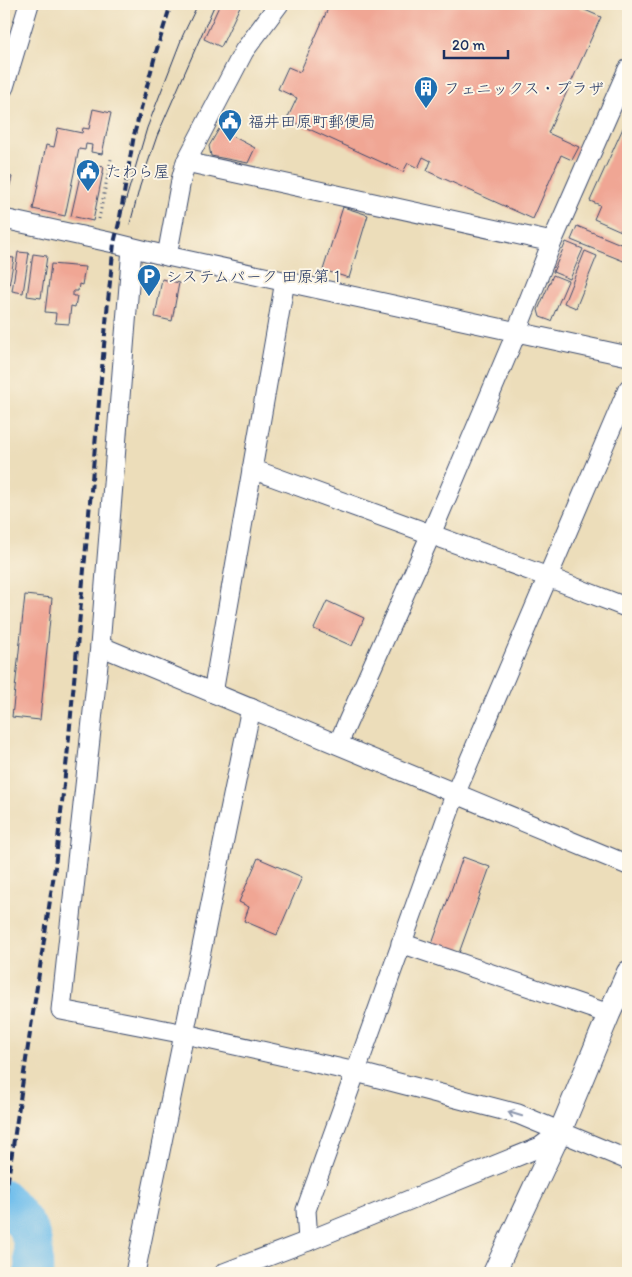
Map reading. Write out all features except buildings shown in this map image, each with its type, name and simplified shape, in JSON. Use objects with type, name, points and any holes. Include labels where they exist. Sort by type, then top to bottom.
[{"type":"street","points":[[4,87],[29,4]]},
{"type":"street","points":[[167,256],[180,180],[186,162],[244,52],[279,4]]},
{"type":"street","points":[[338,744],[431,534],[517,331],[552,242],[628,69]]},
{"type":"street","points":[[186,162],[552,242]]},
{"type":"street","points":[[4,219],[628,356]]},
{"type":"street","points":[[132,248],[100,646],[60,1010],[185,1034],[356,1072],[518,1114],[628,1160]]},
{"type":"street","points":[[213,692],[285,281]]},
{"type":"street","points":[[308,1241],[306,1210],[456,792],[628,388]]},
{"type":"street","points":[[252,469],[628,608]]},
{"type":"street","points":[[100,646],[456,792],[628,865]]},
{"type":"street","points":[[135,1273],[251,708]]},
{"type":"street","points":[[401,944],[609,1014]]},
{"type":"street","points":[[494,1273],[560,1132],[609,1014],[627,976]]},
{"type":"street","points":[[224,1273],[540,1147],[560,1132]]},
{"type":"path","points":[[97,227],[111,158]]},
{"type":"waterway","points":[[4,1199],[26,1226],[30,1235],[33,1245],[34,1273]]},
{"type":"tram line","points":[[119,223],[147,128],[183,35],[198,4]]},
{"type":"tram line","points":[[130,224],[140,186],[157,136],[215,4]]},
{"type":"railway","points":[[4,1206],[55,867],[68,748],[114,243],[134,135],[171,4]]},
{"type":"place","name":"フェニックス・プラザ","points":[[426,109]]},
{"type":"place","name":"福井田原町郵便局","points":[[230,142]]},
{"type":"place","name":"たわら屋","points":[[88,192]]},
{"type":"place","name":"システムパーク 田原第１","points":[[149,297]]}]
